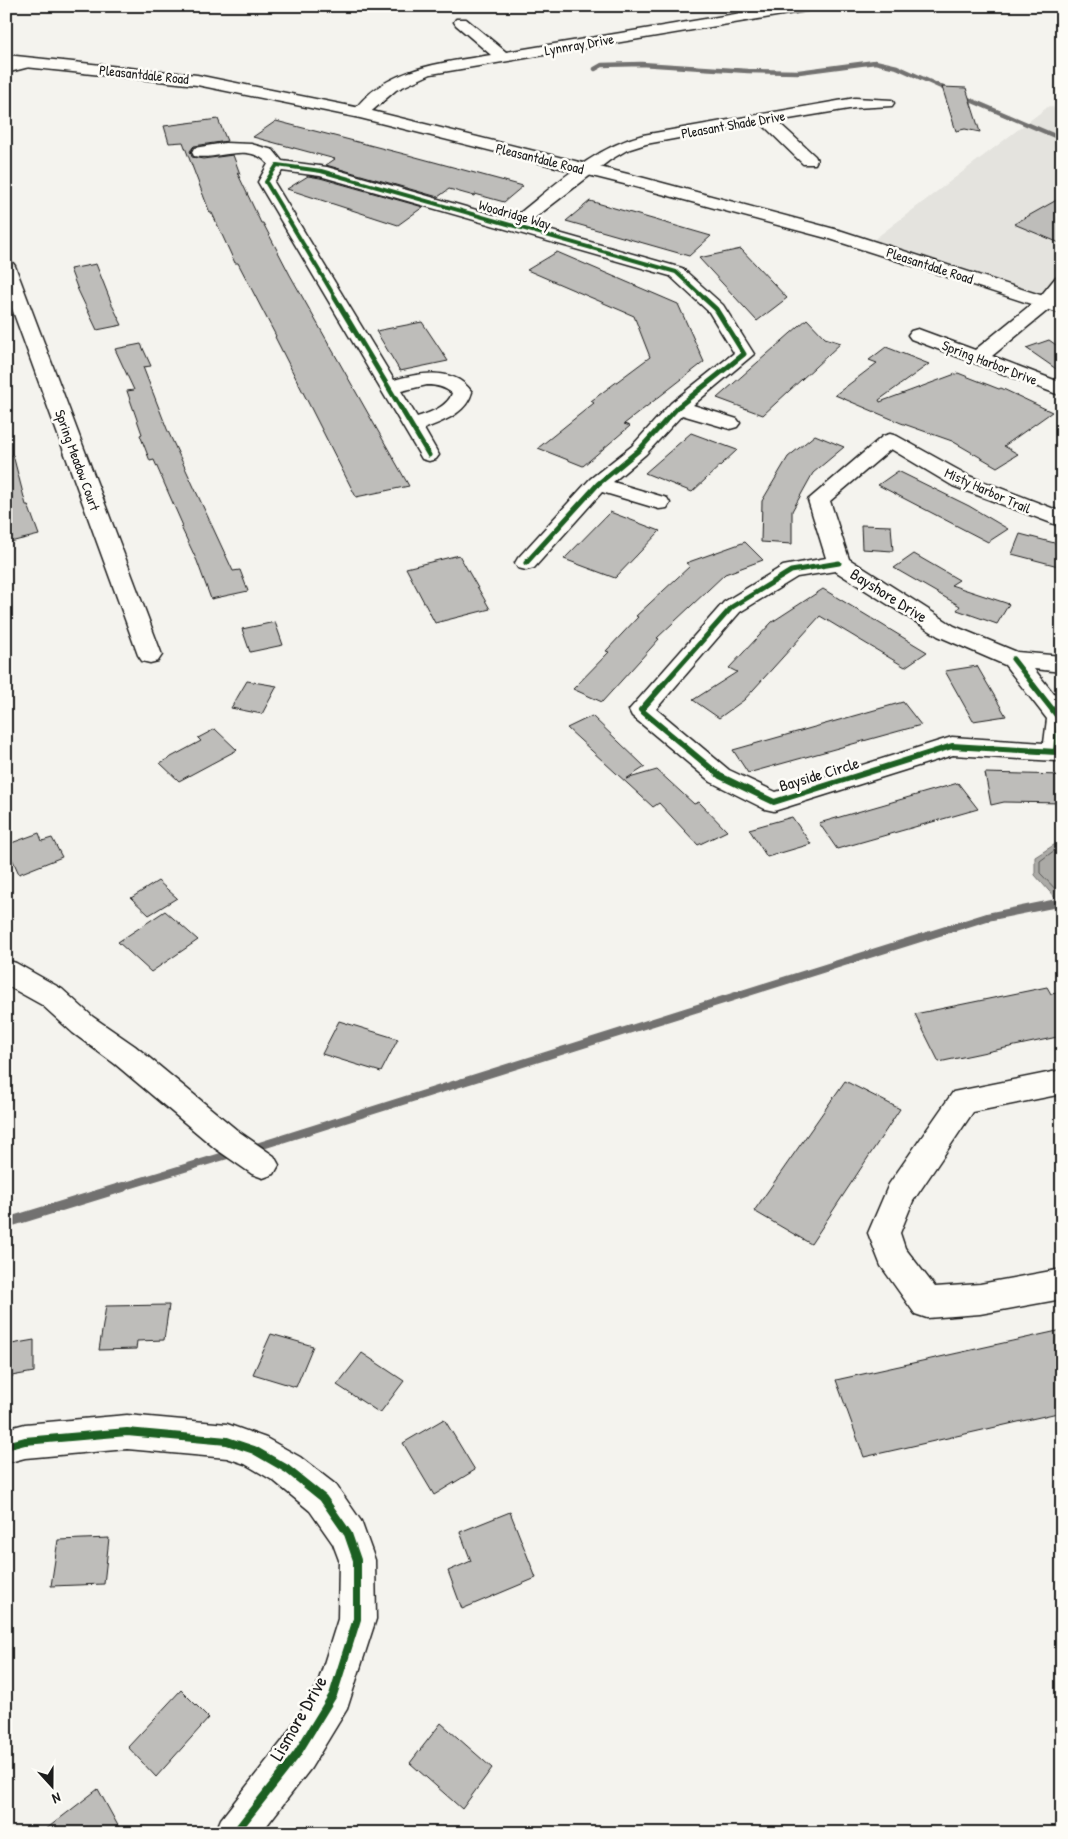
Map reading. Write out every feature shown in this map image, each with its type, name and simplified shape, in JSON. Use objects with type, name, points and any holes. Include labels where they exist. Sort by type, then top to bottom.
[{"type":"street","name":"Lynnray Drive","points":[[360,113],[380,92],[403,78],[428,70],[812,6]]},
{"type":"street","points":[[461,22],[502,57]]},
{"type":"street","name":"Pleasantdale Road","points":[[6,60],[197,80],[360,113],[836,235],[1054,305]]},
{"type":"street","points":[[6,68],[28,63]]},
{"type":"street","name":"Pleasant Shade Drive","points":[[588,170],[604,156],[621,147],[643,140],[855,103],[886,103]]},
{"type":"street","points":[[765,118],[809,160]]},
{"type":"street","points":[[200,152],[233,147],[246,148],[268,154],[278,165],[266,182],[429,455]]},
{"type":"street","name":"Woodridge Way","points":[[278,165],[321,171],[676,272],[716,309],[744,354],[678,407],[639,450],[598,484],[526,563]]},
{"type":"street","name":"Woodridge Way","points":[[514,226],[588,170]]},
{"type":"street","name":"Spring Meadow Court","points":[[6,266],[150,655]]},
{"type":"street","points":[[979,357],[1054,305],[1062,281]]},
{"type":"street","name":"Spring Harbor Drive","points":[[918,335],[1062,390]]},
{"type":"street","points":[[390,388],[430,378],[448,381],[462,392],[461,398],[455,405],[413,426]]},
{"type":"street","points":[[678,407],[730,424]]},
{"type":"street","name":"Misty Harbor Trail","points":[[890,440],[961,481],[1062,520]]},
{"type":"street","name":"Bayshore Drive","points":[[890,440],[819,500],[839,563],[946,631],[1013,658],[1062,664]]},
{"type":"street","points":[[598,484],[660,504]]},
{"type":"street","name":"Bayside Circle","points":[[839,563],[791,571],[732,608],[640,710],[720,776],[774,802],[952,746],[1056,752],[1059,718],[1013,658]]},
{"type":"street","points":[[6,972],[52,997],[227,1140],[263,1165]]},
{"type":"street","points":[[1062,1082],[964,1101],[900,1194],[884,1233],[892,1256],[927,1303],[980,1299],[1062,1284]]},
{"type":"street","name":"Lismore Drive","points":[[6,1446],[25,1441],[127,1432],[227,1441],[254,1450],[287,1469],[322,1498],[348,1534],[357,1560],[357,1619],[333,1695],[297,1754],[235,1833]]},
{"type":"shaded area","points":[[1049,106],[1062,111],[1062,303],[872,241]]},
{"type":"water","points":[[1062,843],[1062,901],[1056,899],[1035,875],[1035,857],[1054,845]]},
{"type":"building","points":[[942,87],[966,88],[980,132],[965,129],[956,131]]},
{"type":"building","points":[[218,119],[227,141],[194,146],[190,151],[192,157],[203,159],[233,155],[240,174],[237,172],[261,223],[263,223],[290,275],[409,486],[356,497],[276,336],[238,263],[235,263],[212,213],[210,213],[183,142],[169,143],[164,126]]},
{"type":"building","points":[[276,121],[523,186],[504,202],[449,189],[438,197],[326,165],[335,159],[253,137]]},
{"type":"building","points":[[308,176],[423,207],[398,225],[287,189]]},
{"type":"building","points":[[1062,197],[1062,244],[1014,224]]},
{"type":"building","points":[[590,201],[711,236],[689,256],[566,221]]},
{"type":"building","points":[[741,249],[787,298],[757,321],[699,258]]},
{"type":"building","points":[[557,252],[678,304],[704,362],[624,424],[630,426],[583,466],[538,448],[594,403],[591,401],[650,357],[634,316],[527,270]]},
{"type":"building","points":[[96,264],[122,325],[97,330],[78,290],[70,269]]},
{"type":"building","points":[[807,319],[825,338],[841,343],[763,415],[717,398]]},
{"type":"building","points":[[422,322],[448,361],[400,371],[376,331]]},
{"type":"building","points":[[1049,340],[1062,349],[1062,373],[1026,348]]},
{"type":"building","points":[[141,344],[151,366],[143,367],[167,429],[233,571],[240,570],[248,591],[211,599],[197,561],[181,527],[183,526],[154,460],[150,461],[127,391],[134,390],[115,349]]},
{"type":"building","points":[[886,347],[929,364],[879,400],[880,402],[958,373],[999,389],[1001,388],[1052,412],[1004,446],[1018,454],[997,467],[952,441],[901,423],[835,395],[877,363],[869,360]]},
{"type":"building","points":[[691,433],[737,450],[692,492],[645,473]]},
{"type":"building","points":[[815,435],[844,447],[813,473],[792,511],[792,544],[761,542],[762,501],[788,457]]},
{"type":"building","points":[[13,455],[26,505],[28,505],[39,535],[6,543],[6,456]]},
{"type":"building","points":[[898,471],[969,506],[1008,529],[988,542],[878,485]]},
{"type":"building","points":[[610,512],[660,531],[615,578],[564,559]]},
{"type":"building","points":[[861,525],[891,526],[893,551],[862,549]]},
{"type":"building","points":[[1020,534],[1062,545],[1062,567],[1012,554]]},
{"type":"building","points":[[745,542],[763,560],[725,574],[657,638],[659,639],[602,702],[573,689],[609,652],[606,651],[638,617],[636,616],[690,566],[686,563]]},
{"type":"building","points":[[914,554],[959,580],[951,585],[1009,604],[997,624],[957,610],[960,606],[894,568]]},
{"type":"building","points":[[459,555],[490,609],[435,623],[406,568]]},
{"type":"building","points":[[823,589],[927,652],[905,667],[820,616],[744,700],[719,718],[693,700],[737,672],[729,668],[772,622]]},
{"type":"building","points":[[275,622],[283,645],[250,652],[242,629]]},
{"type":"building","points":[[977,666],[1006,716],[973,721],[945,671]]},
{"type":"building","points":[[247,681],[277,686],[262,714],[231,708]]},
{"type":"building","points":[[903,702],[921,725],[748,773],[733,750]]},
{"type":"building","points":[[592,716],[645,767],[626,779],[657,770],[694,804],[699,802],[727,831],[698,845],[659,803],[653,807],[567,728]]},
{"type":"building","points":[[215,729],[237,750],[179,781],[160,763],[201,741],[198,738]]},
{"type":"building","points":[[985,773],[1062,775],[1062,803],[1004,802],[991,805]]},
{"type":"building","points":[[958,783],[978,809],[837,849],[819,823]]},
{"type":"building","points":[[792,817],[811,844],[767,857],[749,829]]},
{"type":"building","points":[[39,833],[42,841],[52,838],[62,857],[19,874],[6,845]]},
{"type":"building","points":[[158,881],[177,898],[149,915],[131,898]]},
{"type":"building","points":[[165,911],[198,940],[151,972],[118,942]]},
{"type":"building","points":[[1047,987],[1051,994],[1062,992],[1062,1036],[939,1062],[915,1014]]},
{"type":"building","points":[[339,1021],[398,1039],[381,1072],[322,1054]]},
{"type":"building","points":[[845,1081],[900,1109],[811,1244],[754,1211]]},
{"type":"building","points":[[169,1305],[164,1340],[137,1341],[136,1349],[99,1350],[106,1306]]},
{"type":"building","points":[[1062,1330],[1062,1412],[864,1457],[836,1380]]},
{"type":"building","points":[[271,1334],[313,1346],[296,1387],[253,1374]]},
{"type":"building","points":[[34,1340],[34,1372],[6,1377],[6,1345]]},
{"type":"building","points":[[362,1353],[404,1381],[380,1413],[337,1385]]},
{"type":"building","points":[[444,1419],[475,1470],[434,1495],[403,1443]]},
{"type":"building","points":[[510,1512],[536,1578],[462,1609],[448,1571],[471,1561],[460,1532]]},
{"type":"building","points":[[109,1538],[104,1584],[51,1586],[58,1540]]},
{"type":"building","points":[[181,1690],[209,1718],[156,1777],[128,1747]]},
{"type":"building","points":[[441,1723],[492,1768],[462,1809],[410,1763]]},
{"type":"building","points":[[98,1789],[122,1833],[41,1833]]},
{"type":"waterway","points":[[595,69],[602,65],[641,64],[748,71],[799,72],[875,62],[897,67],[950,91]]},
{"type":"waterway","points":[[961,96],[1062,139]]},
{"type":"waterway","points":[[250,1149],[987,917],[1062,902]]},
{"type":"waterway","points":[[119,1188],[234,1153]]},
{"type":"waterway","points":[[6,1223],[123,1187]]},
{"type":"cycle path","points":[[429,455],[266,182],[277,165],[321,171],[676,272],[716,309],[744,354],[678,407],[639,450],[598,484],[526,563]]},
{"type":"cycle path","points":[[839,563],[791,571],[732,607],[641,710],[720,776],[774,802],[952,746],[1056,752],[1059,718],[1013,659]]},
{"type":"cycle path","points":[[6,1446],[25,1441],[127,1432],[227,1441],[254,1450],[287,1469],[323,1498],[348,1534],[357,1560],[357,1619],[333,1695],[297,1754],[235,1833]]}]
